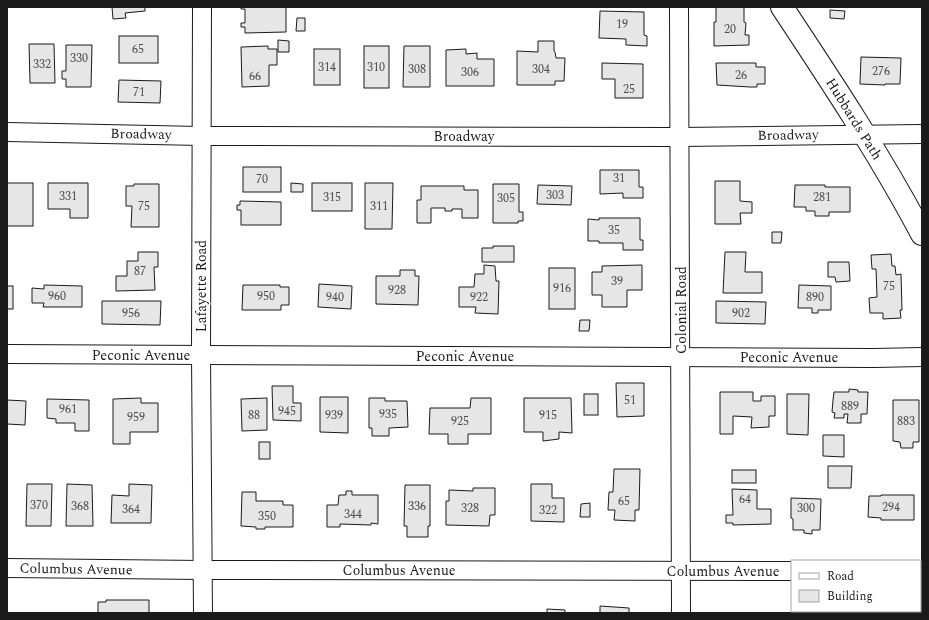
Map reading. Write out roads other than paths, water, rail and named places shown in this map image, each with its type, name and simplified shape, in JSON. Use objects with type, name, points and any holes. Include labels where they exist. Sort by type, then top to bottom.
[{"type":"street","name":"Lafayette Road","points":[[202,7],[201,355],[203,613]]},
{"type":"street","name":"Colonial Road","points":[[679,7],[681,613]]},
{"type":"street","name":"Hubbards Path","points":[[782,7],[866,134],[922,234]]},
{"type":"street","name":"Broadway","points":[[7,132],[201,136],[680,137],[922,134]]},
{"type":"street","name":"Peconic Avenue","points":[[7,354],[874,358],[922,356]]},
{"type":"street","name":"Columbus Avenue","points":[[7,568],[203,570],[791,571]]}]
